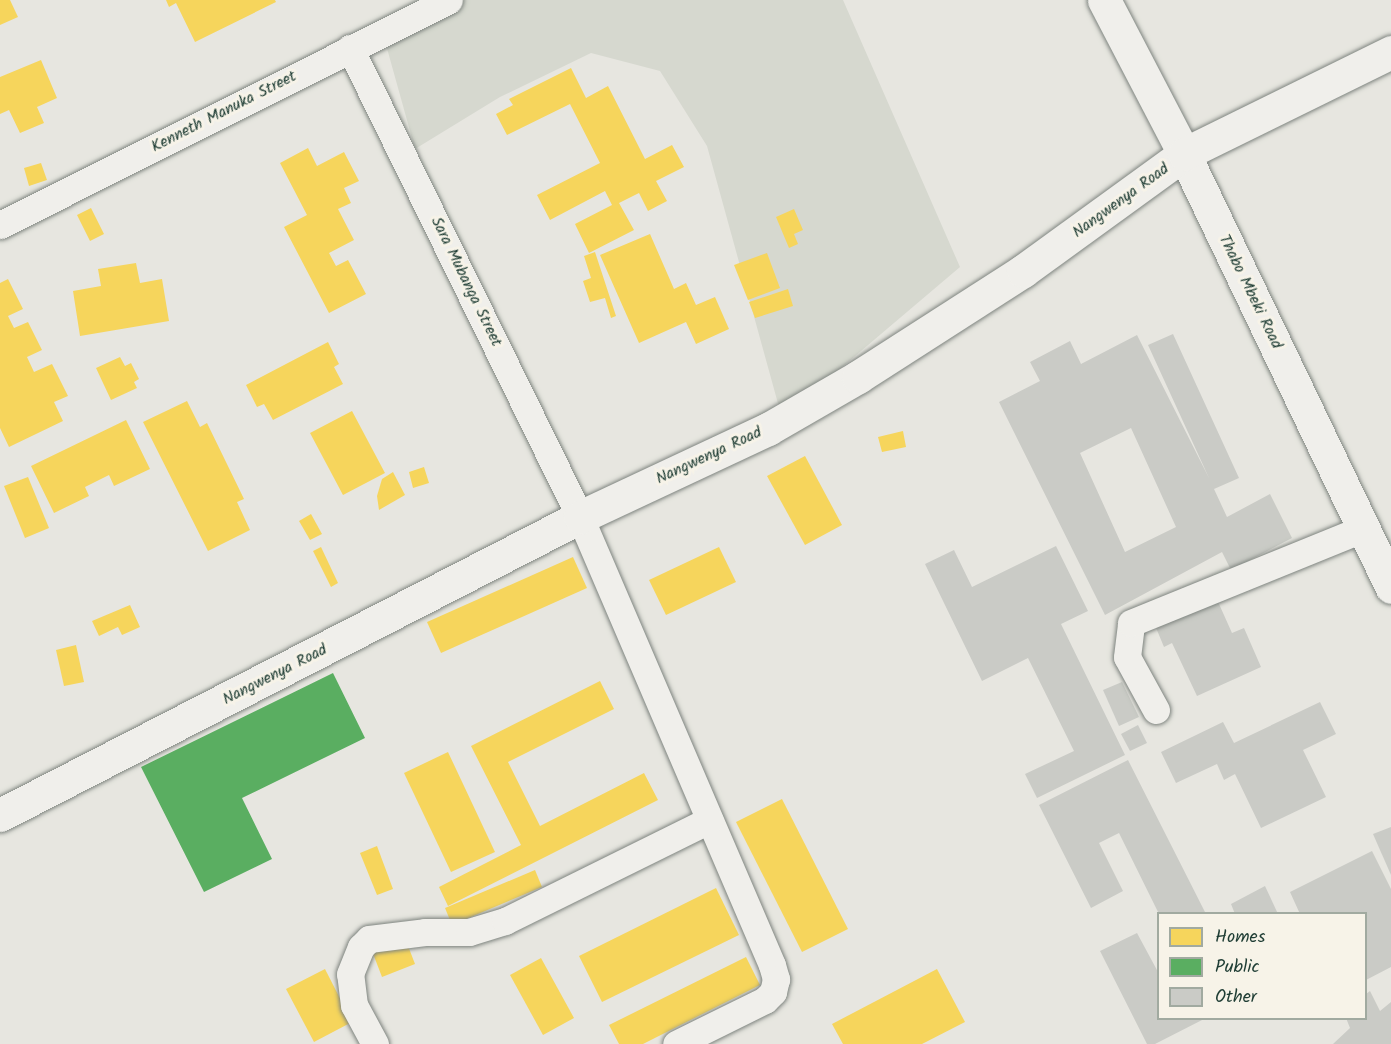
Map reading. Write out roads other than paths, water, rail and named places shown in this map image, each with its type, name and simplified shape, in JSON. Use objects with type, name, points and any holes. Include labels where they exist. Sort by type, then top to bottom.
[{"type":"main road","name":"Thabo Mbeki Road","points":[[1104,0],[1184,154],[1391,587]]},
{"type":"main road","name":"Nangwenya Road","points":[[0,815],[580,517],[768,429],[858,377],[1032,265],[1184,154],[1391,52]]},
{"type":"street","name":"Kenneth Manuka Street","points":[[0,225],[448,0]]},
{"type":"street","name":"Sara Mubanga Street","points":[[350,48],[580,517],[776,979],[773,992],[765,1000],[676,1044]]},
{"type":"street","points":[[1156,710],[1127,657],[1131,623],[1363,529]]},
{"type":"street","points":[[375,1044],[354,1005],[350,974],[360,947],[369,939],[424,932],[469,932],[505,921],[709,820]]}]
